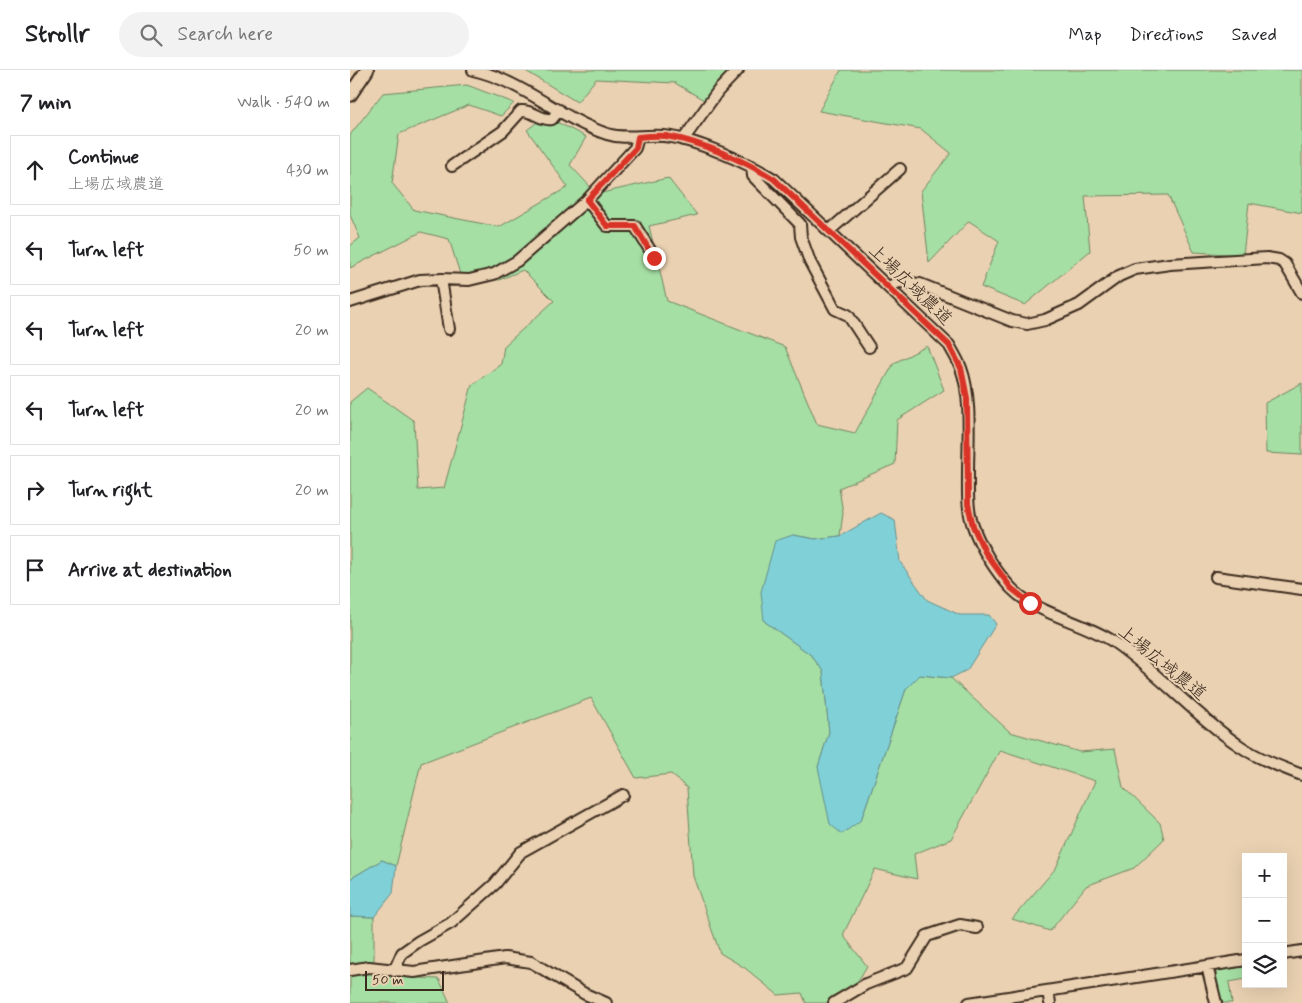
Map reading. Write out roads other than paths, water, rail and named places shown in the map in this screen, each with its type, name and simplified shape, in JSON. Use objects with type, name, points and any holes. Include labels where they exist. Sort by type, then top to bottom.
[{"type":"main road","points":[[350,95],[367,70]]},
{"type":"street","name":"上場広域農道","points":[[473,70],[515,84],[585,126],[610,135],[664,136],[683,140],[752,166],[774,179],[949,345],[961,368],[967,398],[968,504],[973,526],[985,552],[1011,588],[1030,603],[1085,627],[1113,642],[1139,661],[1204,719],[1241,747],[1274,765],[1302,775]]},
{"type":"street","points":[[683,140],[718,91],[738,70]]},
{"type":"street","points":[[452,166],[503,131],[521,111],[529,110],[546,120],[552,119],[559,110]]},
{"type":"street","points":[[350,302],[420,280],[441,278],[469,280],[494,274],[517,261],[587,200],[636,148],[638,137]]},
{"type":"street","points":[[752,166],[753,176],[800,224],[801,237],[810,262],[835,309],[848,315],[869,346]]},
{"type":"street","points":[[829,231],[900,169]]},
{"type":"street","points":[[587,200],[607,226],[635,226],[654,258]]},
{"type":"street","points":[[888,287],[899,282],[920,284],[1012,321],[1027,324],[1045,320],[1079,305],[1119,276],[1135,269],[1170,264],[1266,258],[1279,260],[1285,264],[1302,293]]},
{"type":"street","points":[[441,278],[449,329]]},
{"type":"street","points":[[1216,577],[1302,589]]},
{"type":"street","points":[[394,971],[402,953],[451,923],[495,884],[522,852],[623,795]]},
{"type":"street","points":[[834,1003],[866,984],[907,968],[927,936],[960,925],[977,928]]},
{"type":"street","points":[[1287,953],[1302,951]]},
{"type":"street","points":[[350,970],[369,967],[414,972],[505,958],[531,962],[585,994],[606,1003]]},
{"type":"street","points":[[970,1003],[1242,961]]},
{"type":"street","points":[[1207,966],[1216,1003]]},
{"type":"street","points":[[1048,991],[1050,1003]]},
{"type":"water","points":[[881,513],[895,520],[900,562],[927,600],[960,615],[989,615],[996,624],[967,670],[951,678],[920,675],[906,689],[861,820],[842,834],[830,824],[818,767],[829,732],[823,671],[811,655],[764,621],[761,592],[775,541],[793,535],[815,539],[840,536]]},
{"type":"water","points":[[382,860],[396,866],[393,893],[374,917],[350,916],[350,879]]}]
